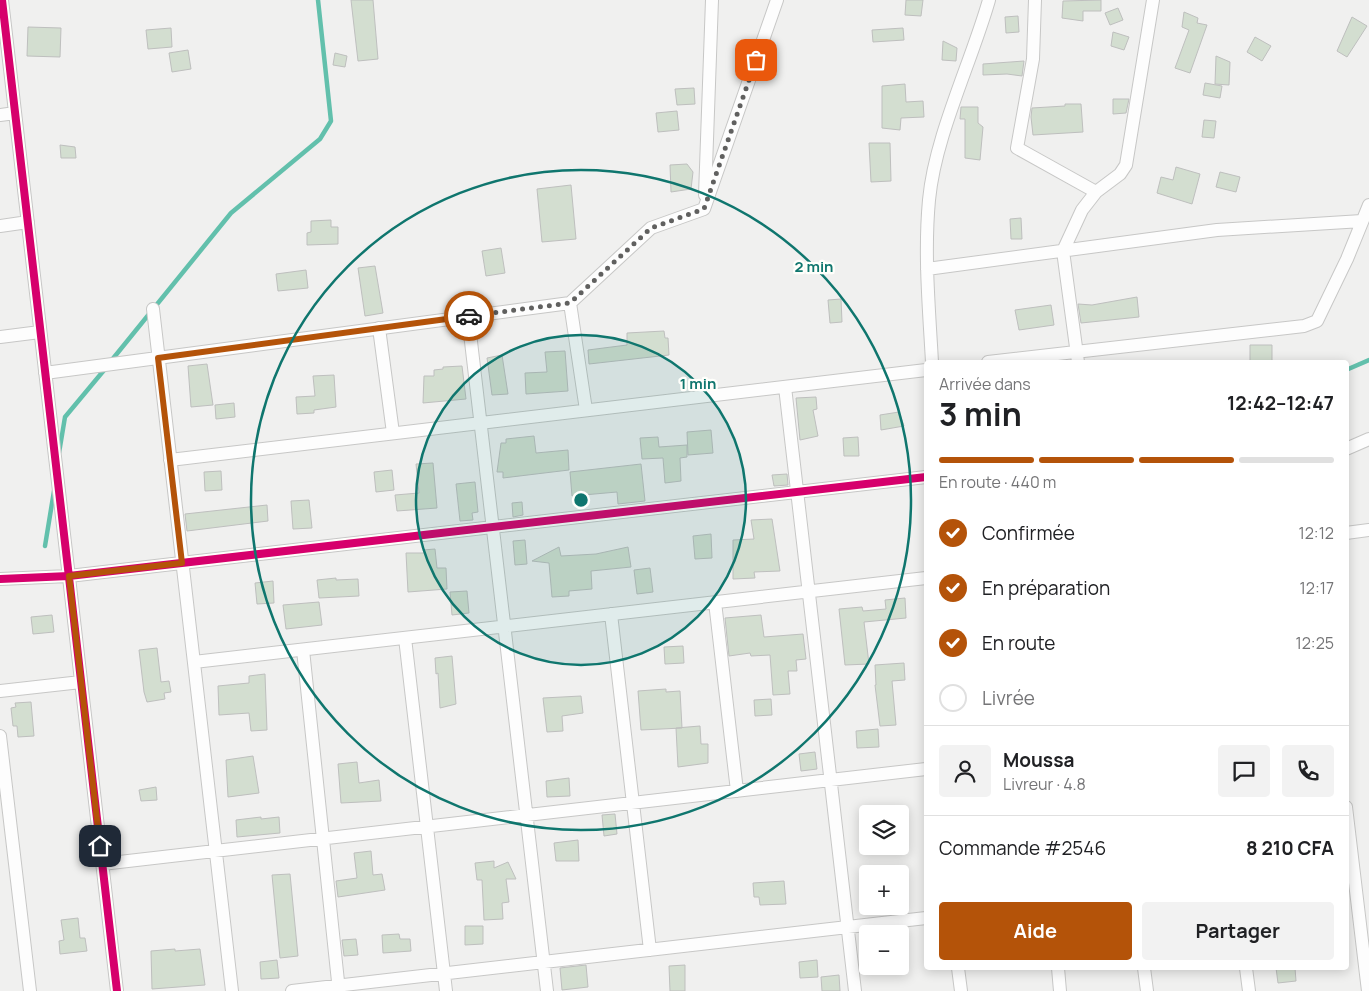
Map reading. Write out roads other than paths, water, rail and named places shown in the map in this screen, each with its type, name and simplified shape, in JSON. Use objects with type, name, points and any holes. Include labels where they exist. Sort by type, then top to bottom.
[{"type":"street","points":[[704,209],[712,0]]},
{"type":"street","points":[[704,209],[777,0]]},
{"type":"street","points":[[932,360],[927,269],[930,198],[949,117],[974,50],[989,0]]},
{"type":"street","points":[[1035,0],[1033,59],[1017,148],[1096,192]]},
{"type":"street","points":[[1077,357],[1063,251],[1082,210],[1096,192],[1120,174],[1126,165],[1153,0]]},
{"type":"street","points":[[2,8],[117,991]]},
{"type":"street","points":[[0,115],[15,113]]},
{"type":"street","points":[[1024,360],[1077,357],[1304,326],[1317,321],[1347,260],[1369,205]]},
{"type":"street","points":[[45,373],[570,303],[651,228],[704,209]]},
{"type":"street","points":[[927,269],[1217,230],[1362,221]]},
{"type":"street","points":[[0,226],[28,222]]},
{"type":"street","points":[[570,303],[586,410]]},
{"type":"street","points":[[153,309],[232,991]]},
{"type":"street","points":[[468,316],[547,991]]},
{"type":"street","points":[[379,328],[394,434]]},
{"type":"street","points":[[0,337],[40,332]]},
{"type":"street","points":[[170,460],[924,370]]},
{"type":"street","points":[[785,387],[855,991]]},
{"type":"street","points":[[1349,448],[1369,439]]},
{"type":"street","points":[[0,579],[69,576],[924,477]]},
{"type":"street","points":[[1349,533],[1369,530]]},
{"type":"street","points":[[194,662],[924,578]]},
{"type":"street","points":[[715,602],[737,791]]},
{"type":"street","points":[[610,614],[650,950]]},
{"type":"street","points":[[405,638],[446,991]]},
{"type":"street","points":[[303,650],[339,988]]},
{"type":"street","points":[[0,691],[81,682]]},
{"type":"street","points":[[0,736],[30,991]]},
{"type":"street","points":[[102,864],[924,769]]},
{"type":"street","points":[[1349,854],[1368,991]]},
{"type":"street","points":[[292,991],[339,988],[544,962],[924,918]]},
{"type":"street","points":[[958,970],[961,991]]},
{"type":"street","points":[[1058,970],[1060,991]]},
{"type":"street","points":[[1144,970],[1147,991]]},
{"type":"street","points":[[1246,970],[1249,991]]},
{"type":"waterway","points":[[111,361],[231,213],[320,139],[331,121],[318,0]]},
{"type":"waterway","points":[[1349,369],[1369,360]]},
{"type":"waterway","points":[[59,453],[65,417],[105,369]]},
{"type":"waterway","points":[[45,546],[54,491]]}]
